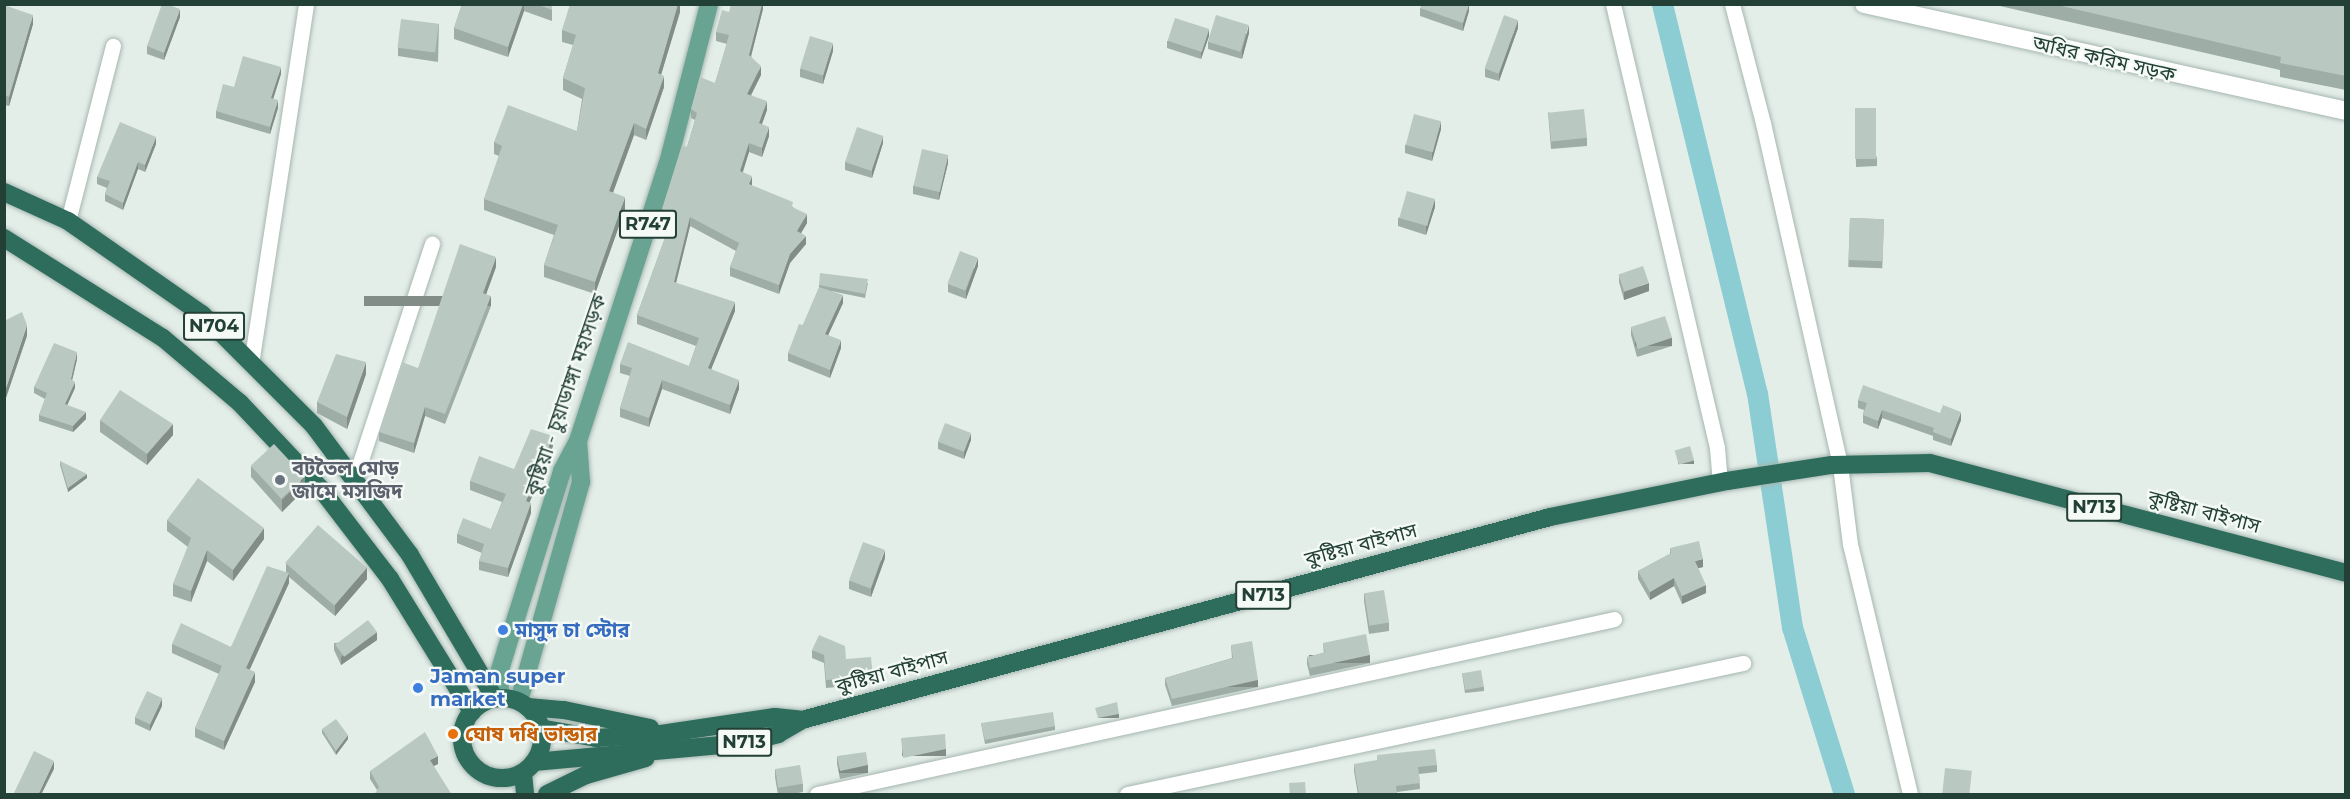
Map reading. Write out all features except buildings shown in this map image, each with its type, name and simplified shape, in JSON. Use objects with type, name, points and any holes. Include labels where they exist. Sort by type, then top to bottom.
[{"type":"highway","name":"N704","points":[[4,192],[68,221],[202,314],[314,426],[410,555],[497,697]]},
{"type":"highway","name":"N704","points":[[4,238],[163,338],[240,403],[321,489],[390,579],[472,712]]},
{"type":"highway","name":"কুষ্টিয়া বাইপাস","points":[[529,768],[682,747],[743,743],[778,734],[802,720],[1550,517],[1724,481],[1836,465],[1930,463],[2346,573]]},
{"type":"highway","points":[[529,768],[494,786],[473,766],[464,745],[464,727],[472,712],[497,697],[654,729],[702,729]]},
{"type":"highway","points":[[523,704],[540,729],[540,748],[529,768],[525,795]]},
{"type":"highway","name":"কুষ্টিয়া বাইপাস","points":[[540,729],[596,738],[702,729],[775,717],[802,720]]},
{"type":"highway","points":[[547,795],[586,775],[682,747]]},
{"type":"main road","name":"কুষ্টিয়া - চুয়াডাঙ্গা মহাসড়ক","points":[[497,697],[499,673],[562,471],[578,441],[668,163],[709,4]]},
{"type":"main road","name":"অধির করিম সড়ক","points":[[1864,4],[2305,105],[2346,111]]},
{"type":"main road","points":[[523,704],[581,482],[578,441]]},
{"type":"street","points":[[251,364],[306,4]]},
{"type":"street","points":[[1613,4],[1724,481]]},
{"type":"street","points":[[1732,4],[1836,465],[1850,544],[1910,795]]},
{"type":"street","points":[[68,221],[113,46]]},
{"type":"street","points":[[354,481],[432,244]]},
{"type":"street","points":[[817,795],[1614,618]]},
{"type":"street","points":[[1127,795],[1743,663]]},
{"type":"waterway","points":[[1662,4],[1757,393],[1792,627],[1844,794]]},
{"type":"place","name":"বটতৈল মোড় জামে মসজিদ","points":[[280,480]]},
{"type":"place","name":"মাসুদ চা স্টোর","points":[[503,630]]},
{"type":"place","name":"Jaman super market","points":[[418,688]]},
{"type":"place","name":"ঘোষ দধি ভান্ডার","points":[[453,734]]}]
